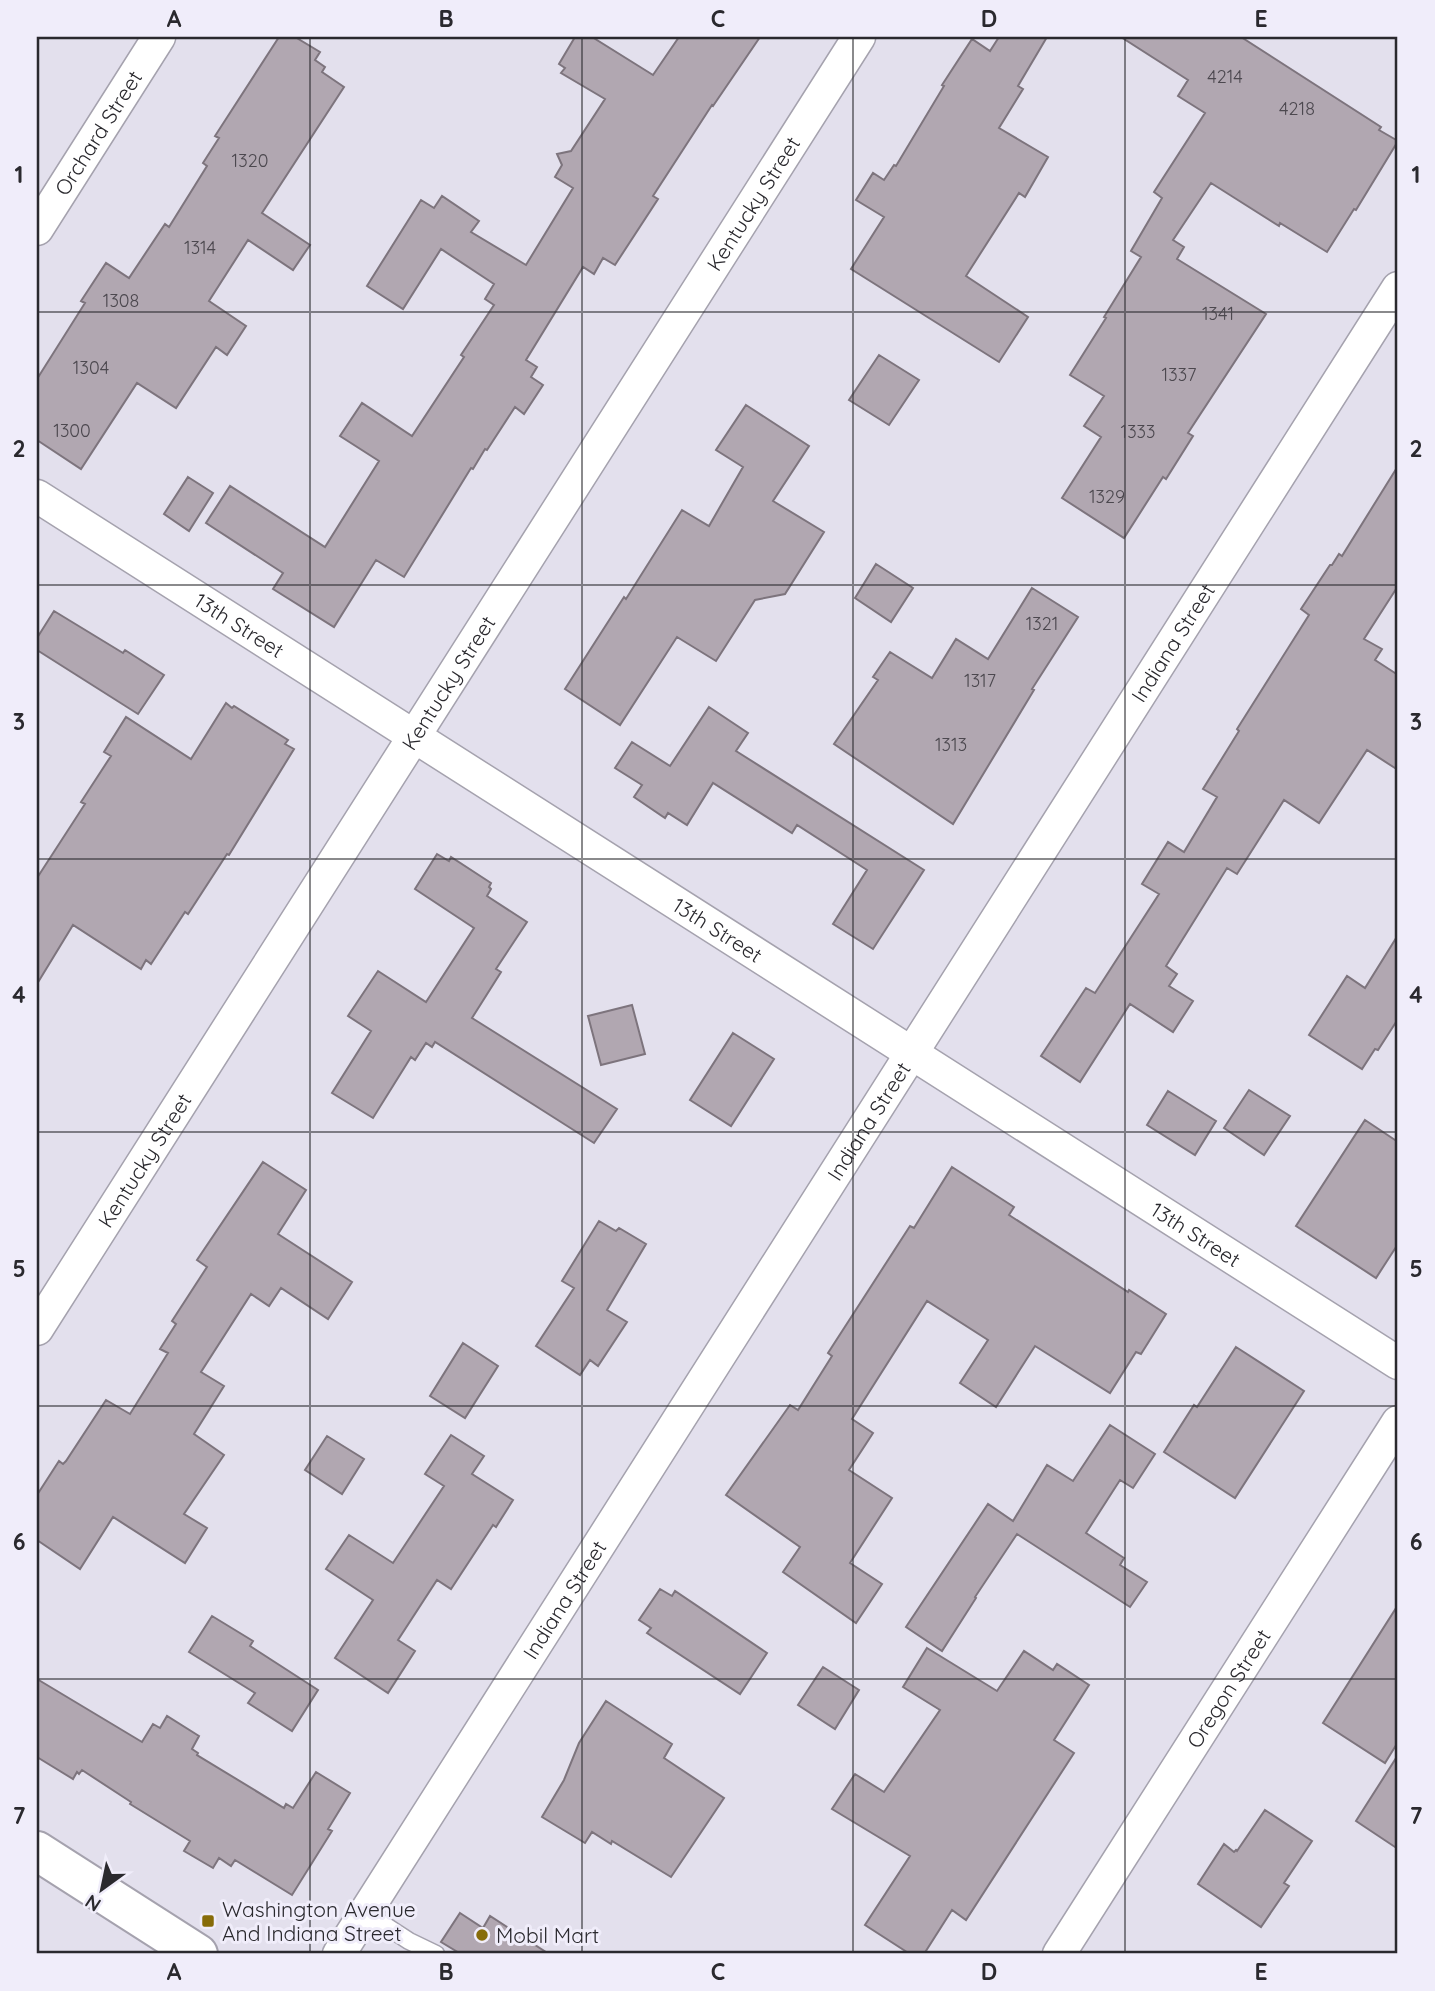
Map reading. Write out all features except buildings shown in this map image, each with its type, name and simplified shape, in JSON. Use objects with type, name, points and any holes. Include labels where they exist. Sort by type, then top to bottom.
[{"type":"main road","points":[[37,1851],[198,1954]]},
{"type":"street","name":"Orchard Street","points":[[37,229],[159,37]]},
{"type":"street","name":"Kentucky Street","points":[[37,1329],[859,37]]},
{"type":"street","name":"Indiana Street","points":[[339,1954],[1398,289]]},
{"type":"street","name":"13th Street","points":[[37,496],[1398,1363]]},
{"type":"street","name":"Oregon Street","points":[[1059,1954],[1398,1422]]},
{"type":"lane","points":[[366,1913],[426,1952]]},
{"type":"place","name":"Washington Avenue And Indiana Street","points":[[208,1921]]},
{"type":"place","name":"Mobil Mart","points":[[482,1935]]}]
